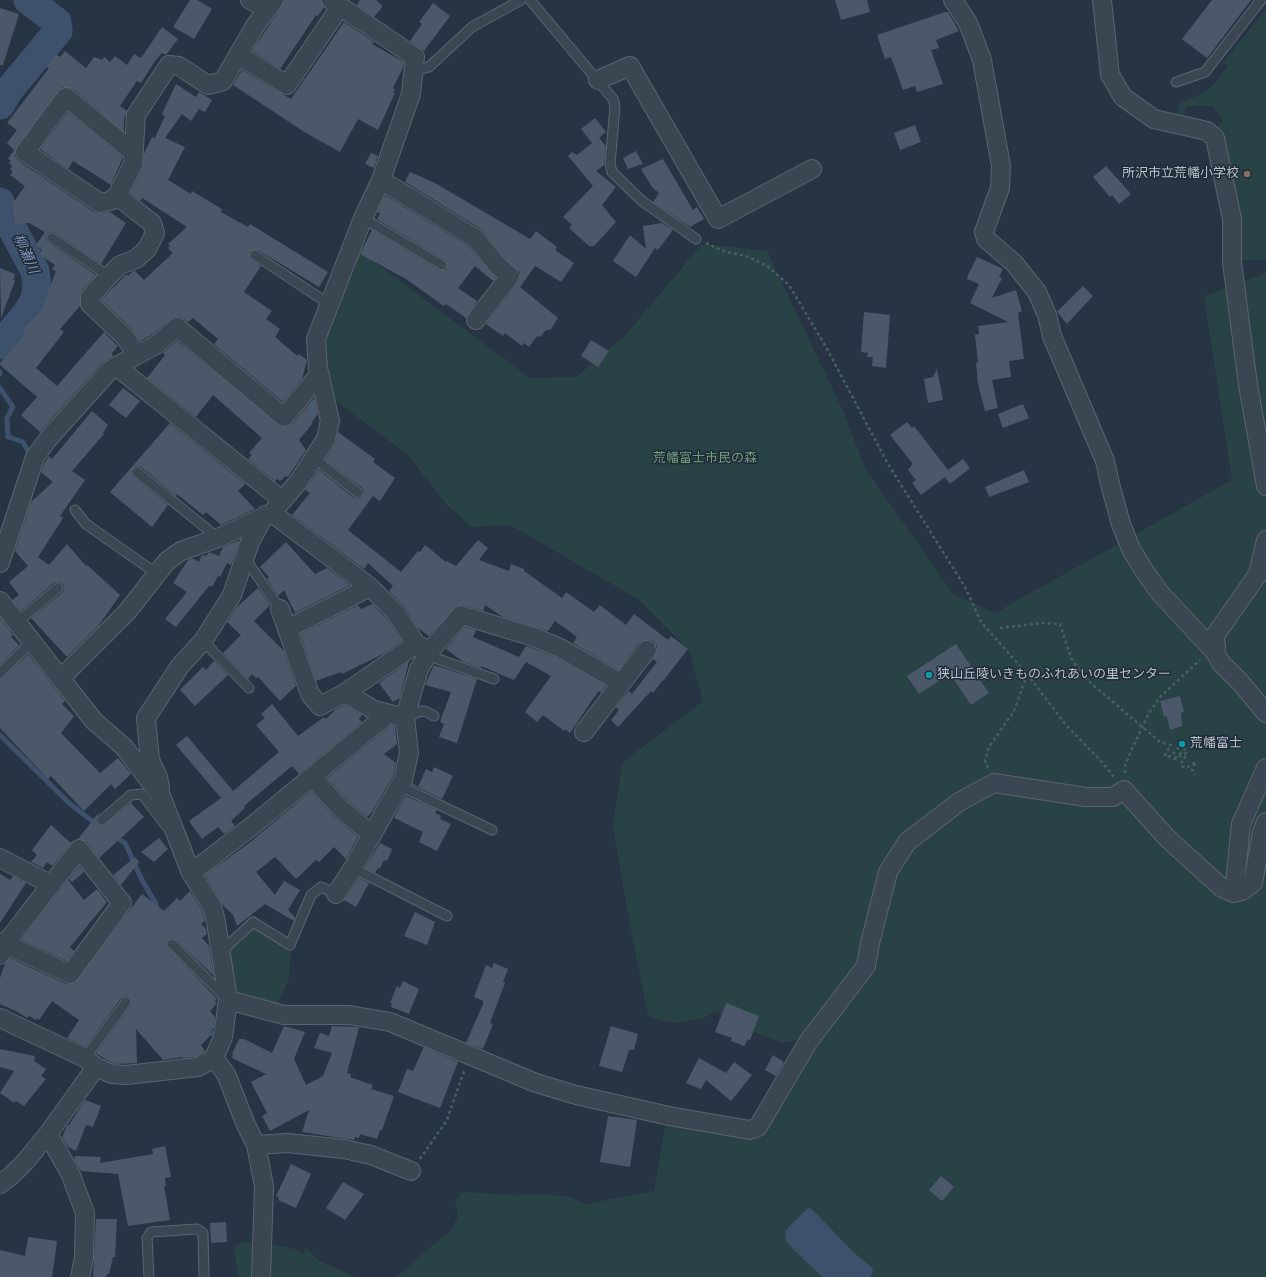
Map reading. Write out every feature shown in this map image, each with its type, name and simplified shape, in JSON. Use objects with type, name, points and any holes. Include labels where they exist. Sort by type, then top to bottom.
[{"type":"street","points":[[134,153],[66,97],[25,152],[100,203],[110,201],[117,196],[133,164],[134,153],[136,115],[169,65],[179,66],[208,85],[223,81],[255,26],[271,5],[250,0]]},
{"type":"street","points":[[953,0],[968,23],[982,60],[1001,166],[1000,188],[984,232],[986,239],[1014,263],[1037,292],[1047,315],[1052,336],[1105,460],[1121,524],[1131,549],[1160,593],[1214,652],[1221,663],[1240,682],[1266,713]]},
{"type":"street","points":[[1102,0],[1110,75],[1123,97],[1154,119],[1207,131],[1215,138],[1232,219],[1232,262],[1248,385],[1266,486]]},
{"type":"street","points":[[0,1018],[112,1074],[126,1075],[198,1067],[214,1058],[223,1037],[228,1000],[216,922],[212,906],[191,873],[161,796],[158,777],[150,760],[146,718],[180,666],[203,641],[232,595],[250,542],[273,509],[299,481],[315,459],[326,439],[330,421],[319,375],[316,339],[364,218],[381,180],[411,94],[415,57],[335,3],[287,85],[238,55]]},
{"type":"street","points":[[598,80],[630,66],[718,219],[812,169]]},
{"type":"street","points":[[381,180],[476,238],[498,266],[510,276],[476,320]]},
{"type":"street","points":[[117,196],[152,223],[155,233],[147,249],[136,259],[120,265],[90,297],[90,304],[125,337],[138,355]]},
{"type":"street","points":[[0,563],[35,457],[78,405],[116,366],[156,345],[177,327],[284,417],[319,375]]},
{"type":"street","points":[[116,366],[273,509],[370,587],[396,613],[424,650]]},
{"type":"street","points":[[61,678],[127,612],[167,561],[181,551],[218,538],[273,509]]},
{"type":"street","points":[[1214,652],[1216,645],[1214,637],[1258,574],[1266,540]]},
{"type":"street","points":[[287,629],[370,587]]},
{"type":"street","points":[[0,601],[94,721],[124,747],[161,796]]},
{"type":"street","points":[[280,609],[310,694],[320,706],[424,650],[461,615],[534,638],[560,648],[621,683]]},
{"type":"street","points":[[191,873],[312,777],[397,715],[419,669],[424,650]]},
{"type":"street","points":[[584,732],[647,650]]},
{"type":"street","points":[[345,693],[374,710],[397,715]]},
{"type":"street","points":[[336,894],[353,868],[403,780],[409,753],[397,715]]},
{"type":"street","points":[[1234,893],[1241,824],[1266,768]]},
{"type":"street","points":[[312,777],[342,810],[372,835]]},
{"type":"street","points":[[228,1000],[284,1014],[349,1015],[390,1022],[536,1083],[576,1095],[669,1116],[750,1130],[758,1127],[808,1042],[866,966],[888,872],[908,842],[959,802],[994,783],[1086,797],[1113,797],[1124,790],[1167,838],[1222,888],[1234,893],[1242,891],[1253,883],[1262,832],[1266,822]]},
{"type":"street","points":[[80,849],[122,903],[70,974],[2,947],[80,849]]},
{"type":"street","points":[[0,858],[52,885]]},
{"type":"street","points":[[214,1058],[226,1074],[246,1125],[256,1145],[264,1186],[261,1277]]},
{"type":"street","points":[[0,1184],[25,1162],[48,1134],[91,1063]]},
{"type":"street","points":[[48,1134],[70,1173],[86,1212],[84,1258],[80,1277]]},
{"type":"street","points":[[256,1145],[288,1143],[344,1149],[371,1155],[412,1171]]},
{"type":"lane","points":[[414,71],[429,67],[472,27],[521,0]]},
{"type":"lane","points":[[530,0],[613,99],[615,106],[610,164],[612,172],[642,201],[696,239]]},
{"type":"lane","points":[[1176,82],[1205,72],[1261,0]]},
{"type":"lane","points":[[364,218],[442,265]]},
{"type":"lane","points":[[52,238],[109,276]]},
{"type":"lane","points":[[255,255],[329,304]]},
{"type":"lane","points":[[315,459],[358,493]]},
{"type":"lane","points":[[137,472],[218,538]]},
{"type":"lane","points":[[75,510],[86,524],[157,574]]},
{"type":"lane","points":[[245,558],[280,609]]},
{"type":"lane","points":[[16,623],[58,588]]},
{"type":"lane","points":[[0,673],[32,641]]},
{"type":"lane","points":[[203,641],[249,688]]},
{"type":"lane","points":[[424,650],[494,679]]},
{"type":"lane","points":[[397,715],[420,711],[427,712],[434,716]]},
{"type":"lane","points":[[400,786],[492,830]]},
{"type":"lane","points":[[102,820],[131,795],[142,794],[178,842]]},
{"type":"lane","points":[[353,868],[447,916]]},
{"type":"lane","points":[[220,953],[253,922],[290,945],[311,895],[321,887],[336,894]]},
{"type":"lane","points":[[172,944],[228,1000]]},
{"type":"lane","points":[[91,1063],[126,1002]]},
{"type":"lane","points":[[149,1277],[147,1238],[151,1232],[197,1229],[203,1233],[204,1277]]},
{"type":"path","points":[[696,239],[723,251],[748,257],[767,266],[789,286],[826,347],[888,464],[965,587],[981,622],[1027,674],[1066,725],[1101,761],[1124,790]]},
{"type":"path","points":[[1000,628],[1043,623],[1060,624],[1071,658],[1085,678],[1160,742],[1171,745],[1165,756],[1171,756],[1182,744],[1184,745],[1184,750],[1173,760],[1186,753],[1187,755],[1183,759],[1182,766],[1186,768],[1196,762],[1192,770],[1194,775]]},
{"type":"path","points":[[1124,790],[1125,766],[1150,712],[1160,698],[1201,659],[1214,652]]},
{"type":"path","points":[[994,783],[985,760],[989,747],[1014,711],[1027,674]]},
{"type":"path","points":[[412,1171],[447,1120],[469,1055]]},
{"type":"green space","points":[[1266,9],[1266,260],[1241,260],[1238,219],[1217,128],[1223,120],[1213,106],[1187,106],[1183,118],[1176,116],[1180,102],[1205,93],[1219,78],[1228,66],[1223,63]]},
{"type":"green space","name":"荒幡富士市民の森","points":[[702,244],[767,251],[843,411],[865,468],[953,594],[995,613],[1232,480],[1204,296],[1266,273],[1266,1277],[396,1277],[451,1230],[458,1216],[455,1200],[462,1192],[516,1195],[543,1194],[569,1197],[586,1204],[654,1191],[664,1132],[669,1116],[750,1130],[809,1037],[782,1043],[744,1028],[717,1011],[702,1019],[673,1023],[648,1016],[613,827],[622,763],[703,701],[689,650],[638,599],[510,525],[472,527],[447,505],[408,455],[335,400],[322,341],[356,248],[530,378],[576,377],[624,337]]},
{"type":"green space","points":[[254,926],[291,951],[288,982],[277,1005],[232,994],[226,953]]},
{"type":"green space","points":[[242,1242],[270,1244],[295,1249],[303,1253],[306,1247],[319,1261],[357,1277],[238,1277],[234,1247]]},
{"type":"water","points":[[808,1208],[812,1209],[852,1251],[870,1266],[873,1270],[871,1277],[822,1277],[793,1249],[786,1241],[785,1231]]},
{"type":"building","points":[[190,0],[197,0],[212,9],[194,39],[173,27]]},
{"type":"building","points":[[284,0],[321,0],[324,7],[318,16],[316,15],[280,69],[252,51],[282,6]]},
{"type":"building","points":[[360,0],[376,0],[383,6],[374,17],[357,5]]},
{"type":"building","points":[[835,0],[867,0],[870,12],[841,20]]},
{"type":"building","points":[[1212,0],[1251,0],[1207,58],[1182,39]]},
{"type":"building","points":[[433,3],[450,16],[424,51],[410,41],[422,24],[419,22]]},
{"type":"building","points":[[0,8],[19,14],[3,65],[0,65]]},
{"type":"building","points":[[948,12],[959,31],[936,40],[939,48],[931,50],[943,84],[917,92],[915,86],[903,90],[891,57],[885,59],[877,35]]},
{"type":"building","points":[[344,22],[374,42],[372,44],[404,62],[403,68],[393,88],[395,89],[393,92],[395,93],[378,130],[358,119],[340,152],[306,133],[233,85],[242,70],[291,99]]},
{"type":"building","points":[[162,27],[178,39],[166,55],[162,53],[155,61],[141,83],[137,81],[120,106],[127,111],[124,120],[124,132],[73,89],[62,87],[15,151],[15,156],[19,161],[94,212],[110,212],[126,223],[101,264],[55,233],[50,232],[47,235],[46,240],[49,243],[96,275],[82,290],[80,306],[60,329],[64,332],[36,368],[57,386],[104,332],[118,346],[112,353],[113,356],[102,363],[40,432],[21,415],[37,397],[0,365],[0,363],[26,333],[22,330],[41,311],[56,271],[52,269],[55,265],[39,254],[42,250],[36,245],[45,232],[29,223],[15,224],[13,203],[25,186],[10,175],[13,172],[10,169],[12,166],[9,163],[11,161],[8,159],[14,150],[7,143],[17,130],[7,123],[49,68],[46,67],[56,54],[60,57],[65,51],[86,68],[94,57],[102,60],[104,57],[110,62],[115,56],[127,65],[134,54],[141,58]]},
{"type":"building","points":[[176,84],[196,97],[199,92],[212,100],[205,112],[199,109],[191,121],[182,114],[165,138],[185,147],[168,180],[191,194],[192,191],[222,209],[221,212],[248,227],[250,224],[328,272],[319,287],[258,250],[253,250],[250,252],[250,258],[261,266],[244,292],[272,311],[266,319],[280,329],[275,337],[297,356],[299,354],[307,360],[302,379],[283,402],[214,344],[218,339],[193,318],[188,322],[180,317],[174,317],[150,336],[140,341],[132,329],[101,300],[127,274],[128,276],[133,271],[135,271],[144,280],[173,253],[168,248],[170,246],[168,244],[187,227],[142,198],[140,201],[130,193],[142,169],[144,154],[152,137],[155,138],[165,116],[162,114]]},
{"type":"building","points":[[68,112],[123,157],[111,185],[73,161],[68,169],[40,149]]},
{"type":"building","points":[[595,118],[606,132],[599,138],[606,146],[604,165],[596,171],[616,187],[602,205],[616,222],[594,246],[589,246],[569,228],[572,225],[563,217],[593,186],[568,156],[572,152],[577,155],[592,143],[581,129]]},
{"type":"building","points":[[915,125],[921,142],[900,150],[894,133]]},
{"type":"building","points":[[636,151],[643,164],[628,169],[623,158]]},
{"type":"building","points":[[371,153],[378,156],[374,168],[365,164]]},
{"type":"building","points":[[663,159],[693,210],[697,207],[704,219],[690,227],[653,202],[659,193],[652,187],[641,169]]},
{"type":"building","points":[[1106,166],[1131,194],[1119,204],[1112,195],[1110,197],[1093,177]]},
{"type":"building","points":[[410,172],[435,183],[530,239],[536,231],[557,247],[555,250],[574,263],[561,282],[535,266],[520,287],[558,318],[551,329],[545,331],[540,337],[537,336],[529,347],[524,343],[522,346],[505,333],[503,336],[486,324],[518,282],[520,272],[505,259],[481,229],[405,182]]},
{"type":"building","points":[[385,195],[468,246],[496,278],[493,281],[475,266],[458,288],[477,301],[466,318],[446,304],[444,306],[406,279],[360,254],[372,230],[439,270],[445,270],[447,268],[447,262],[445,260],[377,219],[380,214],[377,212]]},
{"type":"building","points":[[662,223],[673,230],[658,250],[655,248],[636,277],[613,261],[630,235],[646,249],[643,226]]},
{"type":"building","points":[[977,257],[1003,269],[999,277],[1002,278],[992,298],[1016,290],[1022,311],[1018,313],[1024,359],[1009,361],[1011,377],[992,380],[998,408],[985,411],[978,384],[976,363],[978,362],[975,335],[979,334],[978,326],[1008,322],[970,303],[979,284],[967,279]]},
{"type":"building","points":[[0,268],[15,274],[13,280],[15,281],[1,318]]},
{"type":"building","points":[[1083,286],[1093,296],[1067,324],[1057,312]]},
{"type":"building","points":[[864,312],[890,315],[886,368],[872,366],[873,357],[867,357],[868,353],[861,352]]},
{"type":"building","points":[[591,340],[609,351],[598,367],[581,356]]},
{"type":"building","points":[[177,341],[282,427],[287,427],[292,424],[313,399],[315,400],[318,414],[311,423],[313,423],[299,440],[306,450],[288,477],[286,476],[280,481],[277,479],[275,481],[248,459],[252,455],[249,453],[262,438],[213,395],[196,417],[147,378],[165,355],[163,353]]},
{"type":"building","points":[[937,369],[943,400],[928,403],[924,379],[933,377]]},
{"type":"building","points":[[123,388],[140,401],[126,418],[109,405]]},
{"type":"building","points":[[1023,404],[1029,418],[1003,428],[998,414]]},
{"type":"building","points":[[92,411],[108,425],[103,433],[104,434],[72,471],[85,480],[60,516],[63,518],[38,557],[49,565],[67,544],[86,566],[87,565],[120,595],[99,625],[67,657],[31,618],[62,593],[64,590],[63,584],[60,582],[54,583],[21,611],[12,600],[19,595],[9,582],[28,566],[15,551],[31,502],[53,482],[41,472],[44,464],[49,456],[52,459]]},
{"type":"building","points":[[907,422],[912,428],[914,426],[948,470],[963,459],[970,468],[950,484],[945,477],[921,495],[912,483],[916,480],[908,470],[913,464],[890,435]]},
{"type":"building","points":[[170,423],[254,491],[245,484],[238,491],[255,509],[221,525],[206,512],[203,515],[177,494],[176,496],[141,467],[135,466],[131,471],[133,476],[168,505],[152,527],[110,492]]},
{"type":"building","points":[[338,432],[375,459],[373,462],[395,478],[380,501],[373,496],[348,530],[401,572],[418,551],[420,552],[425,545],[446,562],[447,561],[456,566],[478,540],[488,548],[479,560],[509,571],[511,564],[524,569],[524,571],[562,598],[566,592],[594,612],[600,605],[626,625],[634,614],[668,640],[671,636],[688,649],[653,693],[651,691],[618,727],[611,720],[619,710],[616,707],[629,691],[632,694],[657,662],[653,659],[657,651],[657,646],[653,641],[648,640],[639,643],[619,670],[573,643],[577,637],[555,621],[548,631],[503,617],[485,605],[483,611],[464,605],[458,605],[429,636],[417,627],[405,607],[389,591],[393,586],[368,563],[364,569],[292,515],[310,493],[305,490],[319,470],[354,498],[360,499],[363,496],[364,491],[362,488],[325,460],[335,444]]},
{"type":"building","points":[[1024,470],[1029,482],[989,497],[985,487]]},
{"type":"building","points":[[240,540],[231,565],[227,563],[220,577],[218,576],[212,587],[209,586],[176,627],[165,619],[187,592],[173,583],[188,560],[192,558],[199,562],[202,555],[206,556],[209,552],[219,556],[223,547]]},
{"type":"building","points":[[286,542],[315,574],[327,568],[350,585],[295,613],[284,590],[278,596],[267,579],[269,577],[260,567]]},
{"type":"building","points":[[258,588],[270,605],[254,621],[284,651],[296,686],[280,701],[258,677],[256,678],[252,674],[248,679],[223,653],[241,635],[227,622],[237,607]]},
{"type":"building","points":[[372,604],[388,620],[402,641],[385,653],[342,674],[341,672],[316,681],[300,634],[358,605],[361,609]]},
{"type":"building","points":[[0,618],[13,635],[11,637],[19,645],[0,665]]},
{"type":"building","points":[[464,627],[476,630],[473,637],[519,657],[526,646],[555,657],[606,686],[601,693],[599,691],[595,696],[570,733],[565,729],[564,731],[543,715],[537,722],[525,712],[551,676],[526,662],[514,680],[481,666],[481,668],[462,661],[446,649]]},
{"type":"building","name":"狭山丘陵いきものふれあいの里センター","points":[[956,644],[989,693],[971,705],[950,674],[919,694],[907,676]]},
{"type":"building","points":[[28,654],[65,701],[62,704],[74,716],[61,733],[100,773],[118,758],[131,774],[115,789],[111,784],[84,811],[51,776],[48,779],[0,728],[0,679]]},
{"type":"building","points":[[214,661],[228,675],[195,706],[180,690],[203,667],[206,670]]},
{"type":"building","points":[[409,661],[400,698],[393,702],[379,683]]},
{"type":"building","points":[[434,665],[477,679],[457,743],[439,737],[444,724],[440,722],[451,692],[425,685]]},
{"type":"building","points":[[1180,696],[1184,712],[1181,713],[1182,726],[1170,730],[1167,716],[1164,717],[1160,701]]},
{"type":"building","points":[[272,704],[298,736],[324,717],[326,719],[335,710],[345,705],[362,715],[359,719],[362,722],[299,774],[292,766],[244,806],[245,808],[231,821],[235,826],[224,834],[218,827],[202,839],[189,821],[221,798],[176,745],[187,736],[233,791],[279,752],[256,725],[265,718],[261,714]]},
{"type":"building","points":[[391,725],[395,726],[397,744],[384,754],[396,763],[393,776],[373,811],[367,817],[349,802],[327,778]]},
{"type":"building","points":[[434,767],[453,776],[442,799],[412,785],[413,783],[418,787],[426,769],[432,772]]},
{"type":"building","points":[[311,791],[334,817],[358,837],[346,859],[334,847],[319,862],[316,860],[296,879],[275,857],[256,872],[275,895],[284,881],[300,890],[288,910],[295,917],[294,921],[265,904],[237,926],[233,915],[223,905],[205,875],[248,844]]},
{"type":"building","points":[[406,796],[437,810],[435,813],[441,816],[440,819],[451,824],[437,851],[419,842],[423,832],[394,818]]},
{"type":"building","points":[[131,803],[144,817],[99,858],[87,842],[78,839],[99,812],[96,821],[103,826]]},
{"type":"building","points":[[51,825],[71,843],[52,866],[47,862],[43,868],[31,862],[37,855],[32,850]]},
{"type":"building","points":[[159,838],[168,849],[154,862],[141,852]]},
{"type":"building","points":[[380,843],[392,849],[387,861],[384,860],[380,868],[377,869],[375,873],[365,868]]},
{"type":"building","points":[[135,857],[139,862],[121,885],[113,875]]},
{"type":"building","points":[[79,866],[84,872],[72,882],[69,879]]},
{"type":"building","points":[[0,874],[10,880],[13,876],[26,883],[0,923]]},
{"type":"building","points":[[359,878],[369,883],[356,907],[344,900]]},
{"type":"building","points":[[68,880],[84,900],[97,889],[107,902],[70,947],[74,951],[67,961],[21,940]]},
{"type":"building","points":[[190,891],[202,910],[205,921],[201,924],[206,929],[207,934],[202,938],[209,946],[214,976],[176,940],[170,938],[166,945],[217,999],[215,1001],[217,1003],[210,1011],[215,1017],[214,1028],[209,1032],[212,1034],[201,1045],[205,1051],[195,1057],[182,1057],[163,1060],[136,1029],[137,1063],[115,1064],[96,1053],[131,1005],[131,999],[127,996],[121,998],[86,1047],[67,1038],[79,1020],[52,1001],[39,1020],[29,1016],[27,1018],[0,1004],[0,978],[5,964],[10,958],[66,984],[75,983],[142,894],[164,911],[177,898],[180,901]]},
{"type":"building","points":[[415,912],[435,922],[427,945],[404,936]]},
{"type":"building","points":[[494,963],[508,969],[503,982],[505,983],[490,1023],[493,1024],[483,1049],[466,1043],[483,1004],[483,1001],[474,997],[486,965],[492,968]]},
{"type":"building","points":[[403,981],[419,989],[409,1014],[391,1007],[392,1003],[390,1003],[397,986],[400,988]]},
{"type":"building","points":[[726,1003],[759,1016],[750,1040],[748,1039],[744,1046],[731,1041],[732,1038],[715,1032]]},
{"type":"building","points":[[284,1026],[305,1032],[294,1059],[306,1085],[323,1076],[332,1053],[314,1048],[320,1033],[329,1036],[332,1026],[359,1027],[347,1073],[351,1074],[350,1077],[373,1085],[371,1089],[394,1096],[382,1130],[380,1130],[377,1139],[360,1134],[359,1138],[355,1137],[354,1140],[302,1132],[309,1110],[270,1131],[262,1116],[267,1113],[251,1082],[266,1074],[232,1058],[232,1054],[239,1039],[244,1039],[272,1053]]},
{"type":"building","points":[[611,1026],[638,1034],[634,1050],[629,1050],[622,1072],[599,1066]]},
{"type":"building","points":[[424,1047],[458,1062],[440,1108],[398,1092],[407,1069],[413,1071]]},
{"type":"building","points":[[0,1049],[35,1056],[34,1061],[46,1069],[41,1076],[46,1079],[24,1106],[16,1101],[14,1103],[0,1093],[14,1071],[0,1067]]},
{"type":"building","points":[[773,1055],[784,1062],[776,1076],[765,1070]]},
{"type":"building","points":[[699,1058],[726,1073],[734,1062],[752,1075],[731,1101],[706,1080],[701,1089],[686,1083]]},
{"type":"building","points":[[85,1100],[101,1106],[93,1127],[86,1125],[76,1151],[68,1147],[62,1138],[67,1125],[69,1125]]},
{"type":"building","points":[[608,1116],[637,1120],[630,1167],[600,1162]]},
{"type":"building","points":[[165,1146],[171,1177],[165,1178],[166,1186],[164,1186],[170,1220],[128,1226],[118,1174],[81,1171],[74,1159],[75,1156],[101,1157],[100,1163],[153,1154],[152,1149]]},
{"type":"building","points":[[291,1164],[311,1174],[296,1208],[278,1200],[279,1198],[276,1196]]},
{"type":"building","points":[[941,1176],[954,1187],[942,1201],[929,1190]]},
{"type":"building","points":[[343,1182],[364,1194],[345,1220],[326,1208]]},
{"type":"building","points":[[96,1219],[117,1219],[115,1257],[113,1257],[109,1274],[107,1274],[106,1277],[93,1277]]},
{"type":"building","points":[[226,1222],[227,1242],[211,1243],[210,1223]]},
{"type":"building","points":[[28,1237],[57,1241],[52,1277],[0,1277],[0,1250],[25,1256]]},
{"type":"waterway","name":"柳瀬川","points":[[0,105],[9,90],[58,31],[57,22],[28,0]]},
{"type":"waterway","name":"柳瀬川","points":[[0,202],[3,211],[35,271],[37,286],[35,299],[27,313],[0,345]]},
{"type":"waterway","points":[[0,388],[13,407],[7,418],[8,437],[23,442],[30,455],[29,457]]},
{"type":"waterway","points":[[0,735],[69,803],[96,824]]},
{"type":"waterway","points":[[114,836],[125,843],[142,880],[156,904],[157,911]]},
{"type":"waterway","points":[[206,1027],[214,1035]]},
{"type":"place","name":"所沢市立荒幡小学校","points":[[1247,174]]},
{"type":"place","name":"狭山丘陵いきものふれあいの里センター","points":[[929,675]]},
{"type":"place","name":"荒幡富士","points":[[1182,744]]}]
